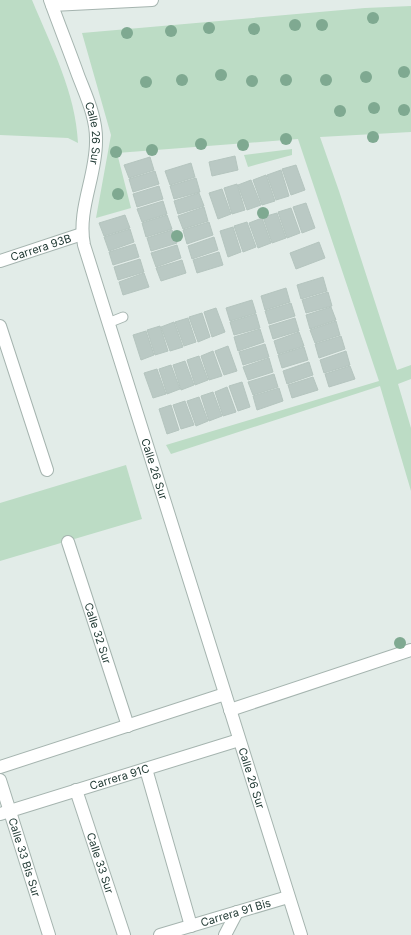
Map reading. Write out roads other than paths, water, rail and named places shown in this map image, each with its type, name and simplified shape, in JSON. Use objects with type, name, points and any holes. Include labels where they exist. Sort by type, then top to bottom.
[{"type":"street","points":[[51,2],[152,0]]},
{"type":"street","name":"Calle 26 Sur","points":[[51,2],[90,106],[96,130],[95,156],[83,217],[82,234],[108,323],[300,934]]},
{"type":"street","name":"Carrera 93B","points":[[0,261],[82,234]]},
{"type":"street","points":[[0,326],[48,470]]},
{"type":"street","name":"Calle 32 Sur","points":[[68,542],[128,726]]},
{"type":"street","points":[[230,710],[411,650]]},
{"type":"street","points":[[0,767],[225,694]]},
{"type":"street","name":"Carrera 91C","points":[[5,812],[239,740]]},
{"type":"street","points":[[146,769],[190,926]]},
{"type":"street","name":"Calle 33 Bis Sur","points":[[0,780],[5,812],[49,935]]},
{"type":"street","name":"Calle 33 Sur","points":[[76,790],[124,935]]},
{"type":"street","name":"Carrera 91 Bis","points":[[160,935],[288,897]]},
{"type":"street","points":[[225,935],[237,912]]},
{"type":"lane","points":[[108,323],[123,317]]}]
